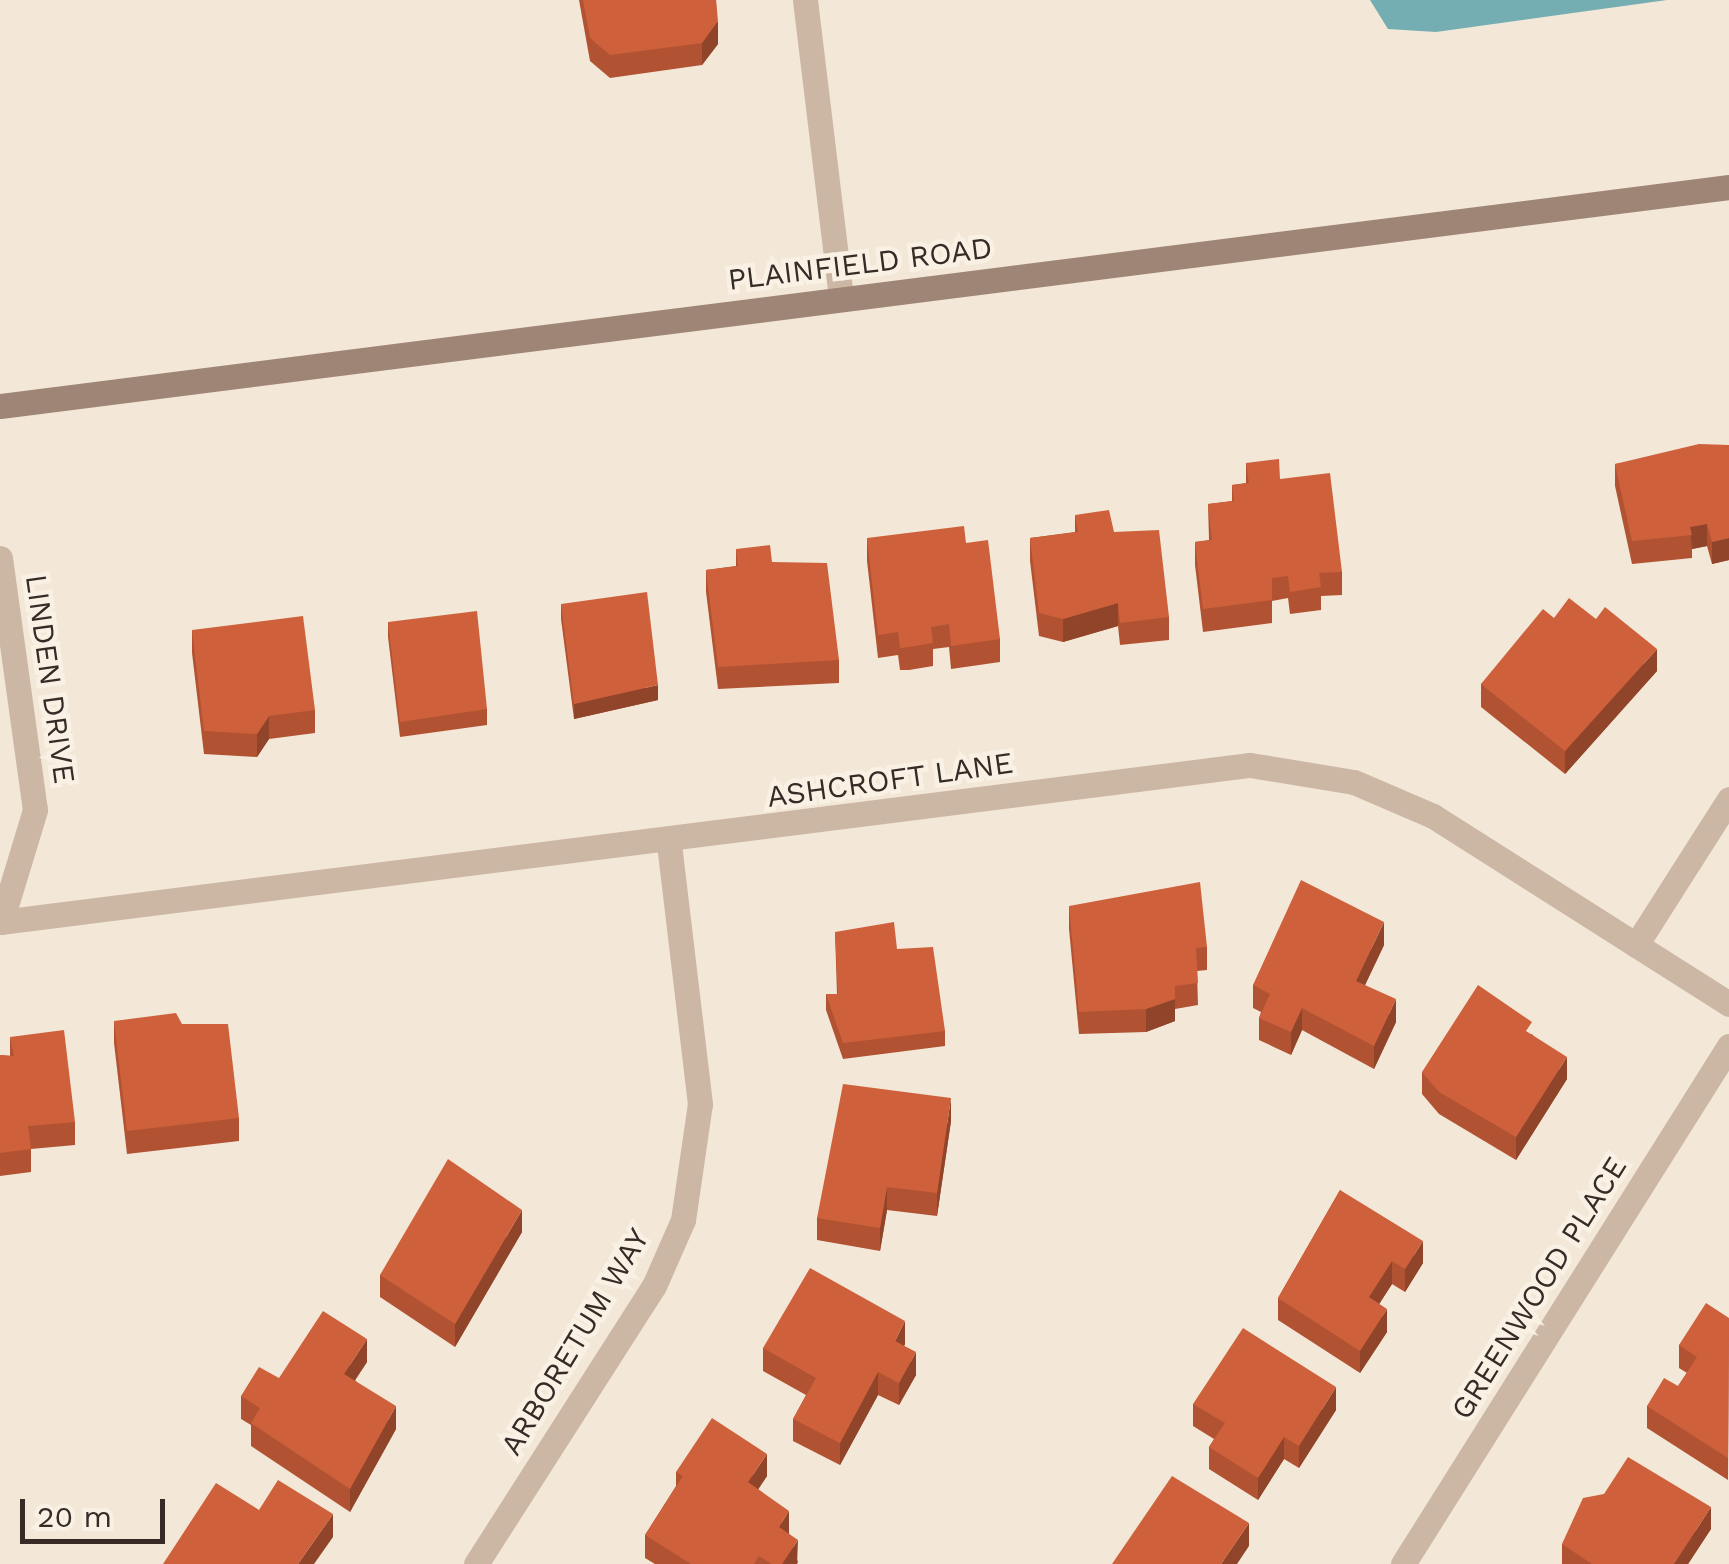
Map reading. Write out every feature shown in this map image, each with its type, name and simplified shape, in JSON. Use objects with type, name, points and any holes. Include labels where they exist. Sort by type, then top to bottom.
[{"type":"main road","name":"PLAINFIELD ROAD","points":[[0,406],[1729,188]]},
{"type":"street","points":[[805,0],[841,298]]},
{"type":"street","name":"LINDEN DRIVE","points":[[0,558],[35,810],[0,921]]},
{"type":"street","name":"ASHCROFT LANE","points":[[0,921],[669,843],[1250,764],[1354,782],[1433,816],[1729,1004]]},
{"type":"street","points":[[1636,945],[1729,800]]},
{"type":"street","name":"ARBORETUM WAY","points":[[476,1564],[654,1286],[683,1220],[700,1104],[669,843]]},
{"type":"street","name":"GREENWOOD PLACE","points":[[1403,1564],[1729,1046]]},
{"type":"water","points":[[1370,0],[1667,0],[1436,32],[1388,29]]},
{"type":"building","points":[[583,0],[716,0],[718,21],[702,43],[610,55],[590,38]]},
{"type":"building","points":[[1699,444],[1729,445],[1729,538],[1712,542],[1707,524],[1690,527],[1692,535],[1632,541],[1615,464]]},
{"type":"building","points":[[1279,459],[1280,479],[1330,473],[1342,572],[1319,573],[1321,587],[1290,592],[1288,576],[1272,578],[1272,600],[1203,609],[1195,542],[1212,540],[1208,504],[1234,501],[1232,485],[1249,483],[1246,463]]},
{"type":"building","points":[[1109,510],[1114,532],[1159,530],[1169,617],[1120,623],[1118,603],[1063,619],[1039,613],[1030,538],[1078,532],[1075,515]]},
{"type":"building","points":[[964,526],[966,543],[988,540],[1000,639],[951,646],[949,624],[931,627],[933,643],[909,647],[900,648],[898,632],[878,635],[867,538]]},
{"type":"building","points":[[770,545],[772,562],[827,563],[839,660],[718,667],[706,570],[738,566],[736,549]]},
{"type":"building","points":[[647,592],[658,685],[574,704],[561,604]]},
{"type":"building","points":[[1569,598],[1596,619],[1605,607],[1657,649],[1565,751],[1481,684],[1543,609],[1554,618]]},
{"type":"building","points":[[477,611],[487,709],[400,722],[388,622]]},
{"type":"building","points":[[303,616],[315,710],[269,716],[257,734],[204,731],[192,630]]},
{"type":"building","points":[[1301,880],[1384,922],[1356,981],[1396,999],[1374,1046],[1302,1008],[1291,1032],[1259,1018],[1270,994],[1253,985]]},
{"type":"building","points":[[1200,882],[1207,947],[1196,948],[1198,983],[1175,986],[1175,999],[1146,1009],[1079,1012],[1069,906]]},
{"type":"building","points":[[894,922],[897,949],[933,947],[945,1031],[843,1043],[826,994],[838,994],[835,932]]},
{"type":"building","points":[[1478,985],[1532,1022],[1526,1031],[1567,1057],[1516,1137],[1439,1092],[1422,1072]]},
{"type":"building","points":[[176,1013],[182,1024],[228,1024],[239,1118],[127,1131],[114,1021]]},
{"type":"building","points":[[64,1030],[75,1122],[28,1126],[31,1149],[0,1153],[0,1055],[14,1056],[10,1037]]},
{"type":"building","points":[[843,1084],[951,1098],[937,1193],[887,1187],[880,1228],[817,1218]]},
{"type":"building","points":[[448,1159],[522,1210],[455,1324],[380,1275]]},
{"type":"building","points":[[1340,1190],[1423,1241],[1405,1269],[1392,1261],[1369,1297],[1387,1309],[1360,1351],[1278,1298]]},
{"type":"building","points":[[810,1268],[905,1321],[895,1341],[916,1352],[899,1383],[878,1372],[840,1443],[793,1419],[816,1378],[763,1348]]},
{"type":"building","points":[[1706,1303],[1729,1318],[1728,1458],[1647,1406],[1664,1378],[1678,1386],[1697,1357],[1679,1345]]},
{"type":"building","points":[[323,1311],[367,1339],[344,1374],[396,1406],[350,1489],[251,1423],[260,1408],[241,1396],[259,1367],[279,1378]]},
{"type":"building","points":[[1243,1328],[1336,1387],[1299,1446],[1284,1437],[1258,1478],[1209,1447],[1225,1423],[1193,1404]]},
{"type":"building","points":[[712,1418],[767,1454],[748,1482],[789,1511],[779,1527],[798,1540],[782,1564],[772,1564],[759,1556],[754,1564],[691,1564],[645,1535],[683,1476],[676,1472]]},
{"type":"building","points":[[1628,1457],[1711,1507],[1674,1564],[1592,1564],[1562,1544],[1583,1498],[1604,1494]]},
{"type":"building","points":[[1172,1476],[1249,1523],[1221,1564],[1112,1564]]},
{"type":"building","points":[[278,1480],[333,1514],[298,1564],[163,1564],[216,1483],[259,1510]]}]
